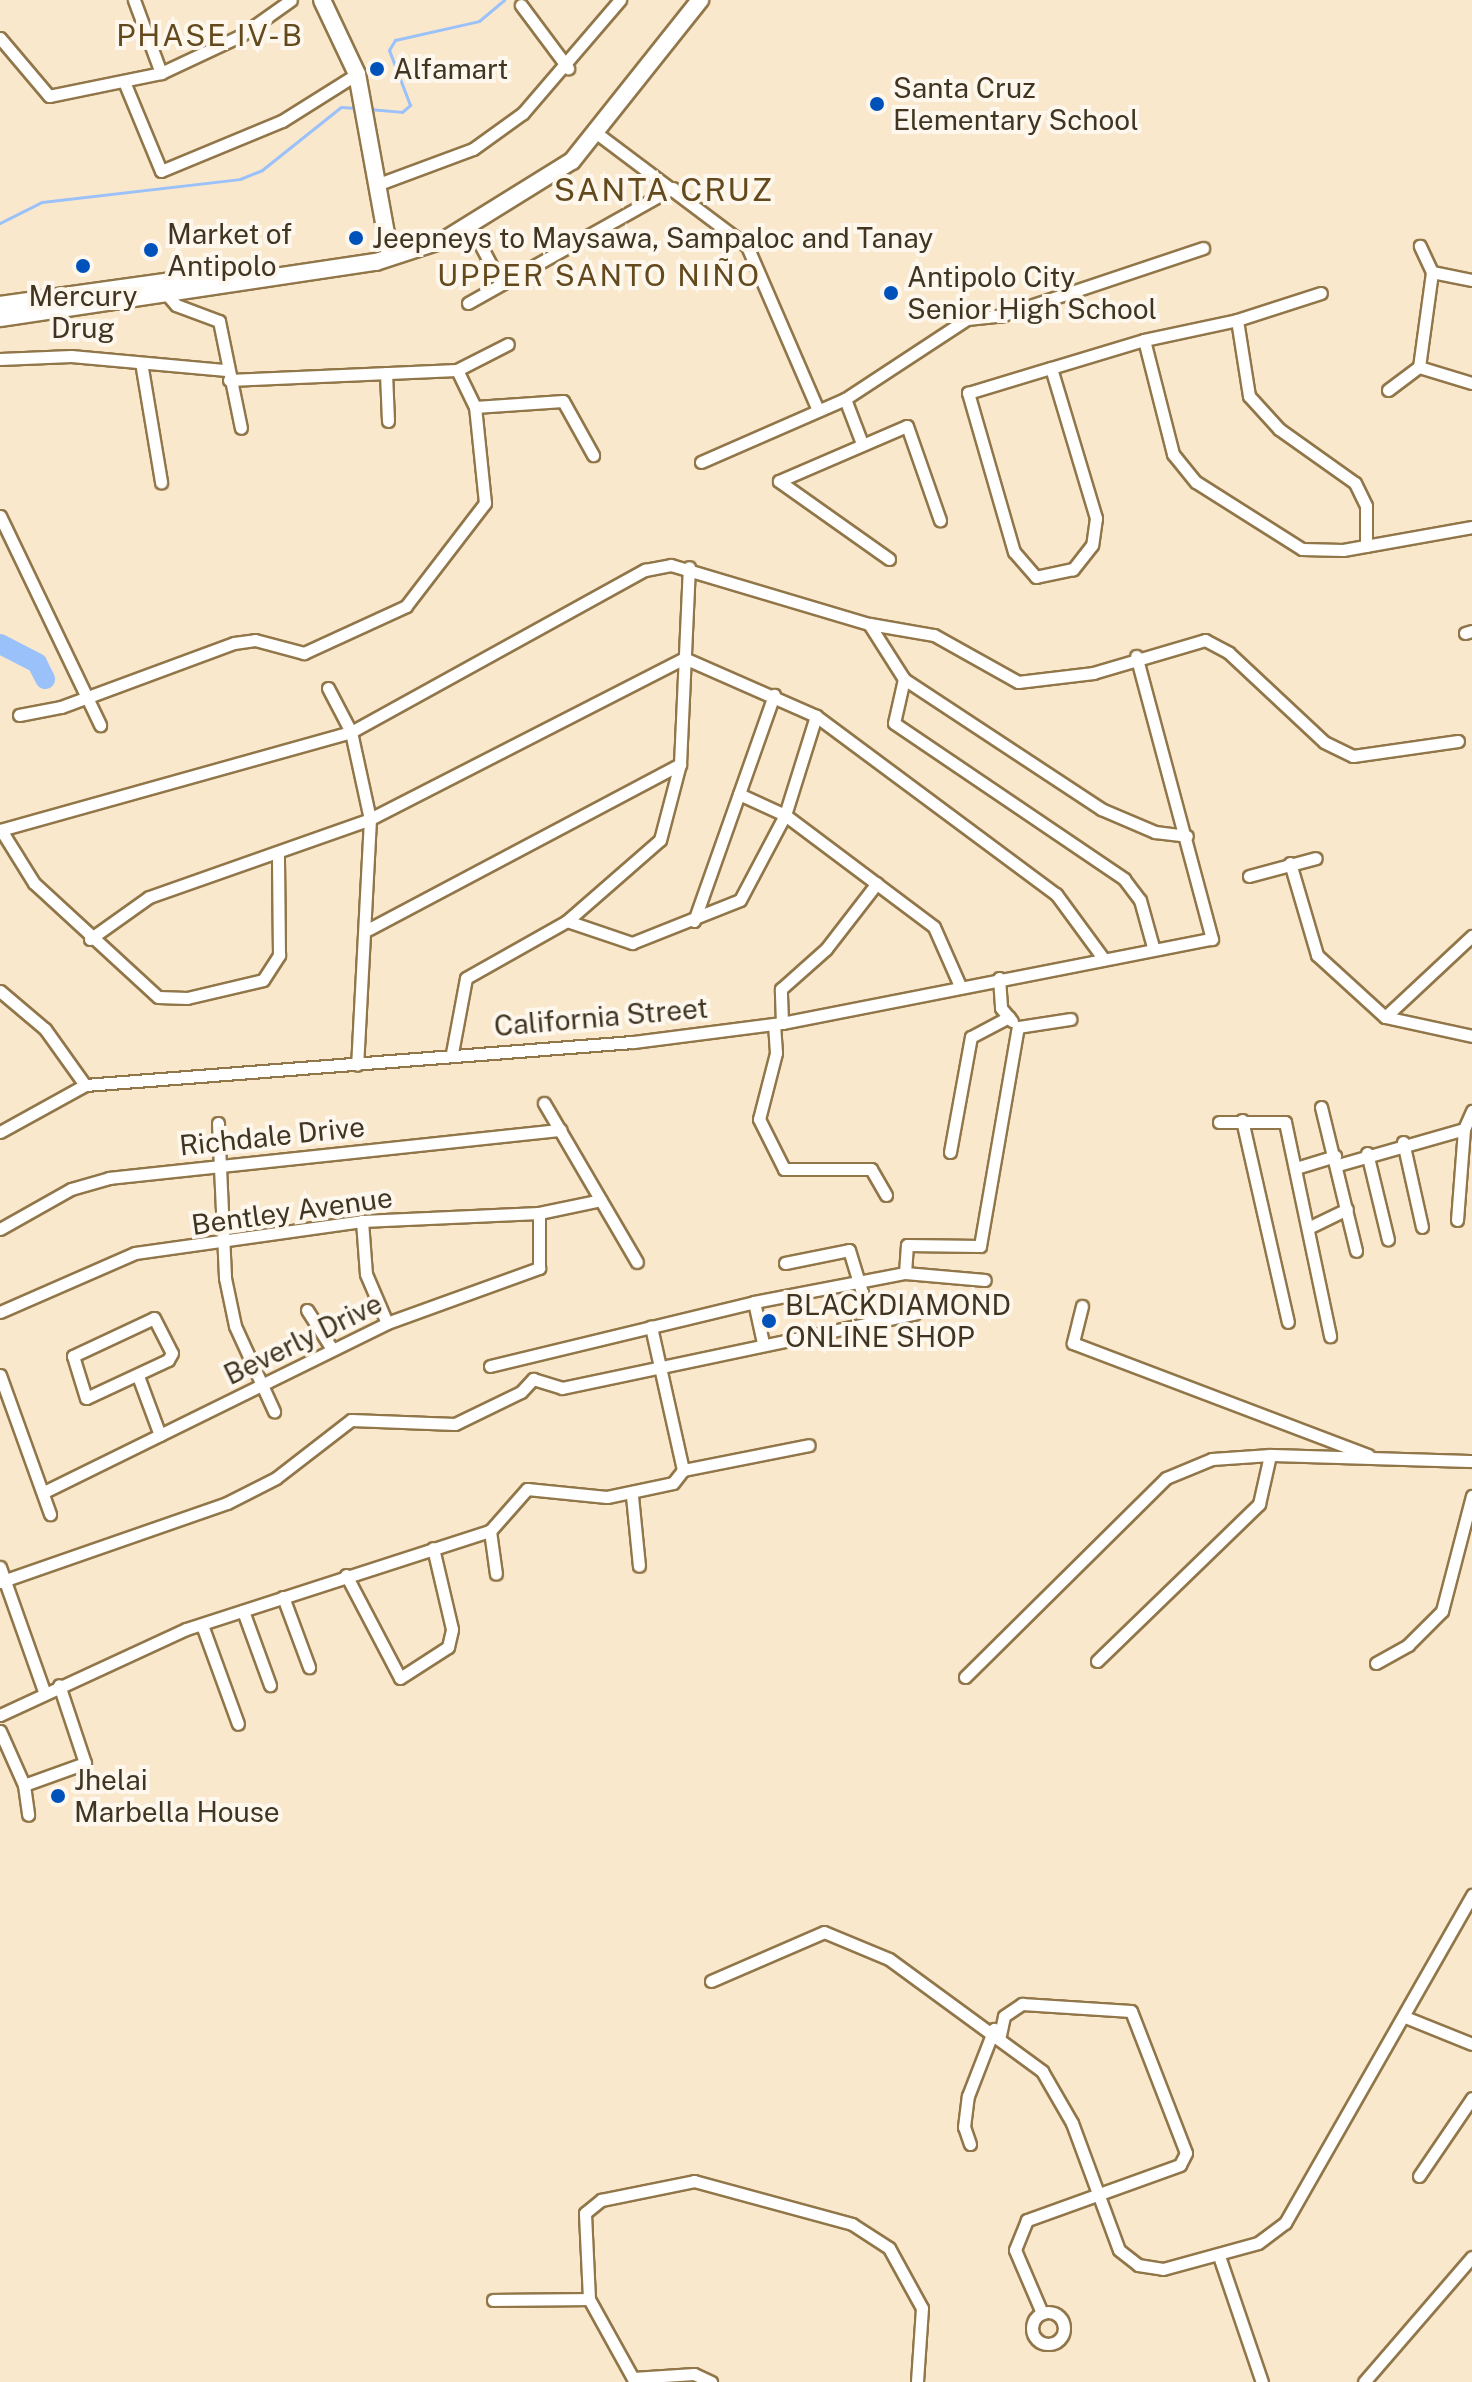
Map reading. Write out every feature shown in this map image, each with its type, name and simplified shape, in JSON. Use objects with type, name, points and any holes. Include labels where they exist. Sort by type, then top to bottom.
[{"type":"main road","points":[[322,0],[357,74],[390,255]]},
{"type":"main road","points":[[0,318],[163,288],[390,255],[471,227],[546,180],[599,135],[700,0]]},
{"type":"main road","points":[[0,305],[163,288]]},
{"type":"street","points":[[134,0],[161,73]]},
{"type":"street","points":[[0,38],[49,96],[122,85],[161,73],[240,36],[291,0]]},
{"type":"street","points":[[376,185],[473,149],[568,68],[620,0]]},
{"type":"street","points":[[521,5],[568,68]]},
{"type":"street","points":[[122,85],[161,171],[282,121],[357,74]]},
{"type":"street","points":[[599,135],[747,246],[818,410]]},
{"type":"street","points":[[468,303],[673,188]]},
{"type":"street","points":[[471,227],[501,284]]},
{"type":"street","points":[[1388,390],[1419,367],[1432,272],[1420,246]]},
{"type":"street","points":[[701,462],[845,399],[967,319],[1003,315],[1203,248]]},
{"type":"street","points":[[1432,272],[1472,280]]},
{"type":"street","points":[[163,288],[219,321],[241,428]]},
{"type":"street","points":[[1051,368],[1096,518],[1092,545],[1073,569],[1036,577],[1014,552],[968,393],[1051,368],[1144,340],[1237,320],[1321,293]]},
{"type":"street","points":[[1237,320],[1249,396],[1361,491],[1366,546]]},
{"type":"street","points":[[1144,340],[1173,454],[1196,482],[1302,549],[1366,546],[1472,527]]},
{"type":"street","points":[[0,359],[71,356],[142,368],[228,375],[386,373],[457,370],[508,344]]},
{"type":"street","points":[[1419,367],[1472,383]]},
{"type":"street","points":[[142,368],[161,482]]},
{"type":"street","points":[[19,715],[88,697],[234,643],[255,640],[304,653],[406,606],[483,513],[475,407],[457,370]]},
{"type":"street","points":[[386,373],[388,421]]},
{"type":"street","points":[[845,399],[861,441]]},
{"type":"street","points":[[475,407],[563,401],[593,455]]},
{"type":"street","points":[[889,559],[779,481],[861,441],[907,426],[940,520]]},
{"type":"street","points":[[0,516],[4,530],[100,725]]},
{"type":"street","points":[[452,1053],[466,978],[567,921],[660,840],[680,764],[689,567]]},
{"type":"street","points":[[278,853],[279,955],[263,980],[187,998],[158,997],[90,939],[34,883],[0,830],[351,732],[645,570],[689,567],[869,624],[934,635],[1018,682],[1093,673],[1136,656],[1205,640],[1229,653],[1324,742],[1353,756],[1458,741]]},
{"type":"street","points":[[869,624],[904,679],[1101,809],[1187,836]]},
{"type":"street","points":[[1136,656],[1187,836]]},
{"type":"street","points":[[90,939],[149,897],[370,819],[684,658],[816,716],[1056,894],[1103,958]]},
{"type":"street","points":[[904,679],[894,723],[1124,879],[1140,900],[1153,947]]},
{"type":"street","points":[[328,688],[351,732],[370,819],[369,929],[357,1065]]},
{"type":"street","points":[[694,921],[774,695]]},
{"type":"street","points":[[567,921],[632,943],[694,921],[740,900],[785,815],[816,716]]},
{"type":"street","points":[[369,929],[680,764]]},
{"type":"street","points":[[739,794],[785,815],[934,927],[960,986]]},
{"type":"street","name":"California Street","points":[[0,1132],[85,1085],[357,1065],[452,1053],[633,1042],[778,1023],[1153,947],[1212,939],[1187,836]]},
{"type":"street","points":[[1249,876],[1316,858]]},
{"type":"street","points":[[1290,863],[1317,955],[1385,1017],[1472,1036]]},
{"type":"street","points":[[877,883],[826,949],[781,989],[776,1053],[759,1119],[784,1169],[871,1169],[886,1195]]},
{"type":"street","points":[[1385,1017],[1472,936]]},
{"type":"street","points":[[999,978],[1009,1017],[1018,1027]]},
{"type":"street","points":[[0,991],[45,1029],[85,1085]]},
{"type":"street","points":[[950,1152],[971,1037],[1009,1017]]},
{"type":"street","points":[[1018,1027],[1070,1019]]},
{"type":"street","points":[[905,1273],[907,1245],[980,1246],[1018,1027]]},
{"type":"street","points":[[544,1103],[637,1262]]},
{"type":"street","points":[[1321,1107],[1356,1251]]},
{"type":"street","points":[[1457,1220],[1464,1129],[1472,1111]]},
{"type":"street","points":[[1219,1122],[1280,1118],[1310,1227],[1330,1336]]},
{"type":"street","points":[[1242,1120],[1288,1322]]},
{"type":"street","points":[[218,1123],[222,1165],[221,1246],[235,1326],[274,1411]]},
{"type":"street","points":[[1296,1168],[1464,1129]]},
{"type":"street","name":"Richdale Drive","points":[[0,1229],[71,1189],[109,1178],[560,1130]]},
{"type":"street","points":[[1403,1142],[1422,1227]]},
{"type":"street","points":[[1367,1153],[1388,1240]]},
{"type":"street","name":"Bentley Avenue","points":[[0,1312],[135,1253],[221,1246],[362,1221],[539,1213],[601,1200]]},
{"type":"street","points":[[1310,1227],[1347,1209]]},
{"type":"street","name":"Beverly Drive","points":[[44,1492],[387,1323],[539,1268],[539,1213]]},
{"type":"street","points":[[362,1221],[366,1274],[387,1323]]},
{"type":"street","points":[[785,1263],[845,1248],[860,1280],[871,1322]]},
{"type":"street","points":[[490,1366],[754,1302],[860,1280],[905,1273],[985,1280]]},
{"type":"street","points":[[754,1302],[763,1343]]},
{"type":"street","points":[[1082,1306],[1073,1343],[1380,1459]]},
{"type":"street","points":[[307,1310],[332,1349]]},
{"type":"street","points":[[2,1582],[227,1503],[276,1478],[351,1420],[455,1424],[513,1397],[533,1379],[562,1388],[763,1343],[914,1314]]},
{"type":"street","points":[[154,1318],[172,1353],[138,1376],[86,1398],[71,1360],[154,1318]]},
{"type":"street","points":[[651,1327],[657,1368],[683,1470]]},
{"type":"street","points":[[0,1375],[50,1514]]},
{"type":"street","points":[[138,1376],[160,1435]]},
{"type":"street","points":[[0,1715],[44,1691],[202,1625],[346,1575],[490,1531],[527,1489],[632,1496],[673,1483],[683,1470],[809,1445]]},
{"type":"street","points":[[1097,1661],[1259,1504],[1270,1455]]},
{"type":"street","points":[[965,1677],[1166,1478],[1212,1459],[1270,1455],[1472,1461]]},
{"type":"street","points":[[632,1496],[639,1566]]},
{"type":"street","points":[[1376,1663],[1408,1645],[1442,1611],[1472,1496]]},
{"type":"street","points":[[490,1531],[496,1574]]},
{"type":"street","points":[[346,1575],[401,1677],[448,1647],[452,1629],[433,1548]]},
{"type":"street","points":[[0,1567],[2,1582],[44,1691]]},
{"type":"street","points":[[283,1597],[309,1667]]},
{"type":"street","points":[[243,1611],[270,1685]]},
{"type":"street","points":[[202,1625],[238,1724]]},
{"type":"street","points":[[24,1785],[85,1763],[59,1685]]},
{"type":"street","points":[[0,1731],[24,1785],[28,1815]]},
{"type":"street","points":[[711,1981],[824,1932],[889,1959],[997,2032],[1060,2095],[1119,2250],[1138,2265],[1163,2269],[1219,2256],[1265,2239],[1291,2217],[1472,1895]]},
{"type":"street","points":[[1459,1917],[1472,1925]]},
{"type":"street","points":[[970,2144],[964,2127],[968,2096],[1004,2016],[1022,2004],[1134,2014],[1186,2157],[1021,2227],[1017,2262],[1042,2313]]},
{"type":"street","points":[[1405,2017],[1472,2044]]},
{"type":"street","points":[[1419,2176],[1472,2098]]},
{"type":"street","points":[[711,2382],[694,2374],[634,2380],[589,2299],[590,2206],[694,2181],[852,2224],[889,2248],[922,2308],[917,2382]]},
{"type":"street","points":[[1219,2256],[1262,2382]]},
{"type":"street","points":[[1364,2382],[1472,2257]]},
{"type":"street","points":[[493,2300],[589,2299]]},
{"type":"waterway","points":[[369,109],[402,112],[410,105],[389,50],[395,40],[479,21],[504,0]]},
{"type":"waterway","points":[[0,223],[42,202],[240,179],[262,170],[341,107],[357,108]]},
{"type":"waterway","points":[[0,644],[37,663],[45,679]]},
{"type":"place","name":"Alfamart","points":[[377,69]]},
{"type":"place","name":"Santa Cruz Elementary School","points":[[877,104]]},
{"type":"place","name":"Jeepneys to Maysawa, Sampaloc and Tanay","points":[[356,238]]},
{"type":"place","name":"Market of Antipolo","points":[[151,250]]},
{"type":"place","name":"Mercury Drug","points":[[83,266]]},
{"type":"place","name":"Antipolo City Senior High School","points":[[891,293]]},
{"type":"place","name":"BLACKDIAMOND ONLINE SHOP","points":[[769,1321]]},
{"type":"place","name":"Jhelai Marbella House","points":[[58,1796]]},
{"type":"district","name":"PHASE IV-B","points":[[210,35]]},
{"type":"district","name":"SANTA CRUZ","points":[[664,190]]},
{"type":"district","name":"UPPER SANTO NIÑO","points":[[599,275]]}]
